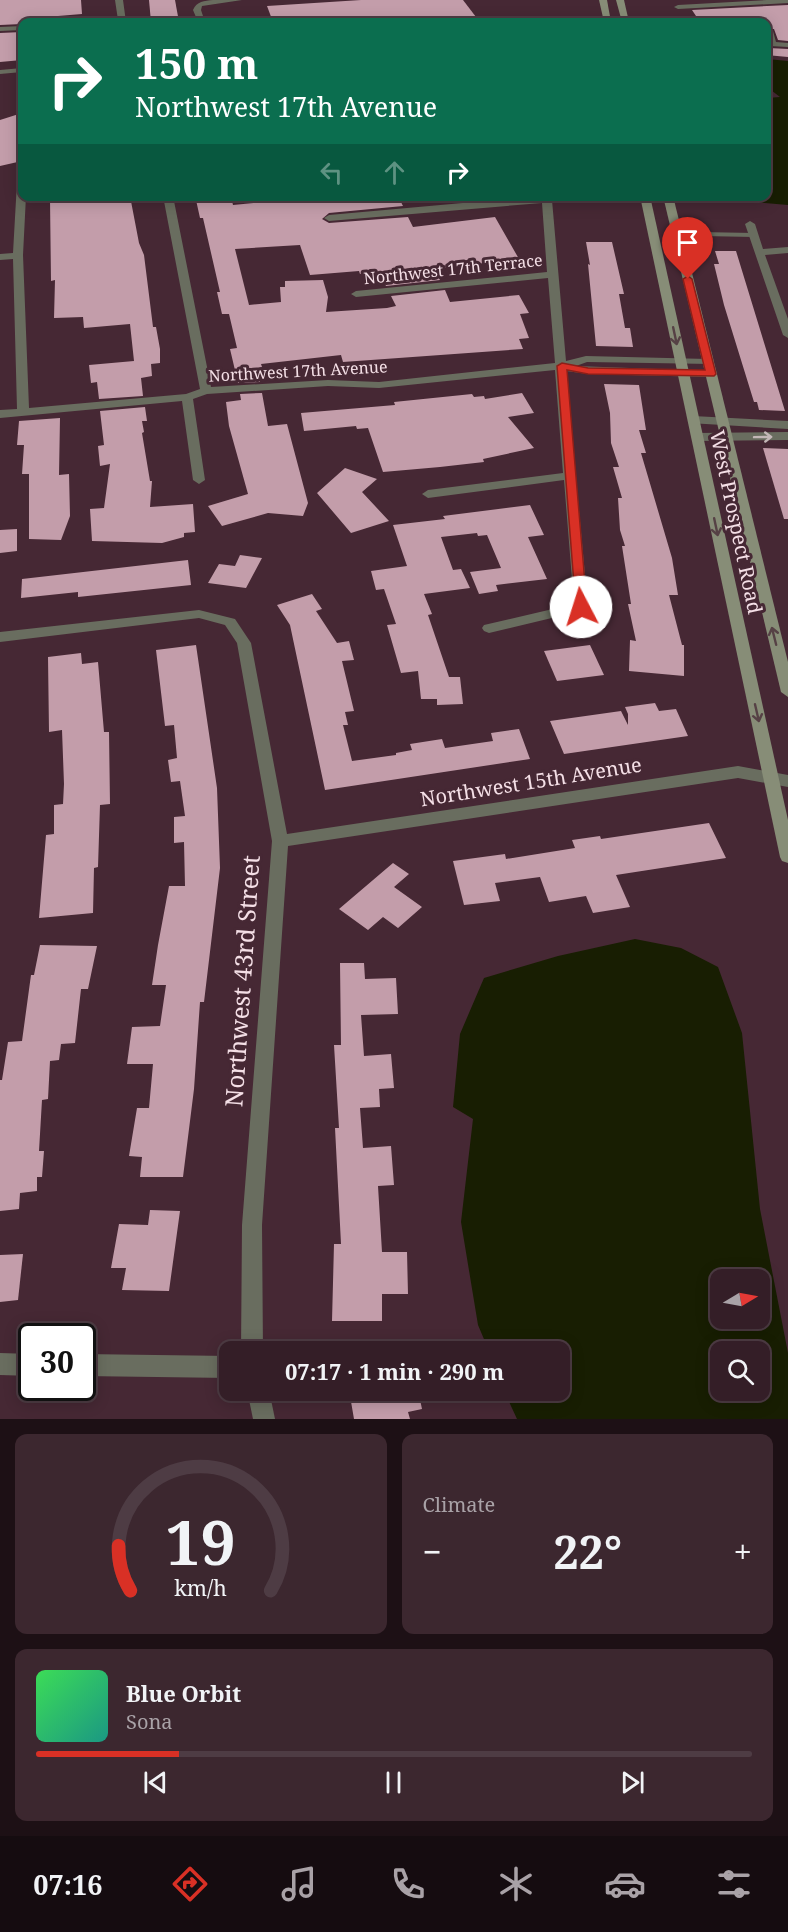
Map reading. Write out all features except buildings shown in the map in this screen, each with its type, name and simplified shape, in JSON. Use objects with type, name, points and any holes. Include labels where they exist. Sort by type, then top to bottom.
[{"type":"main road","points":[[603,0],[607,18]]},
{"type":"main road","points":[[620,0],[626,18]]},
{"type":"main road","name":"West Prospect Road","points":[[646,201],[788,857]]},
{"type":"main road","name":"West Prospect Road","points":[[669,201],[788,692]]},
{"type":"street","points":[[118,0],[121,18]]},
{"type":"street","points":[[200,18],[197,7],[203,3],[238,0]]},
{"type":"street","points":[[677,4],[788,1]]},
{"type":"street","points":[[0,29],[18,28]]},
{"type":"street","points":[[771,43],[788,45]]},
{"type":"street","points":[[0,72],[18,70]]},
{"type":"street","points":[[21,201],[18,255],[23,410]]},
{"type":"street","points":[[169,201],[206,391]]},
{"type":"street","points":[[329,218],[513,201]]},
{"type":"street","points":[[489,628],[581,607],[546,201]]},
{"type":"street","points":[[750,224],[783,306],[788,334]]},
{"type":"street","points":[[762,252],[788,250]]},
{"type":"street","points":[[0,256],[18,255]]},
{"type":"street","name":"Northwest 17th Terrace","points":[[356,294],[553,274]]},
{"type":"street","name":"Northwest 17th Avenue","points":[[0,414],[23,410],[186,397],[206,391],[328,383],[379,385],[562,366],[588,371],[709,368]]},
{"type":"street","points":[[186,397],[199,480]]},
{"type":"street","points":[[693,420],[788,425]]},
{"type":"street","points":[[697,437],[788,436]]},
{"type":"street","points":[[428,494],[570,476]]},
{"type":"street","name":"Northwest 43rd Street","points":[[0,637],[199,614],[230,622],[244,643],[280,841],[252,1225],[252,1341]]},
{"type":"street","name":"Northwest 15th Avenue","points":[[280,841],[738,772],[788,781]]},
{"type":"street","points":[[0,1364],[18,1365]]},
{"type":"street","points":[[96,1365],[219,1367]]},
{"type":"street","points":[[260,1401],[264,1419]]},
{"type":"lane","points":[[702,234],[754,235]]},
{"type":"shaded area","points":[[771,59],[788,61],[788,205],[744,201],[771,201],[771,98],[780,97],[771,90]]},
{"type":"shaded area","points":[[635,939],[681,948],[718,967],[742,1033],[760,1209],[788,1353],[788,1419],[517,1419],[509,1401],[570,1401],[570,1341],[485,1341],[478,1325],[461,1222],[473,1119],[453,1107],[460,1034],[484,978],[558,956]]},
{"type":"route","points":[[581,607],[562,366],[588,371],[711,374],[688,279]]}]
